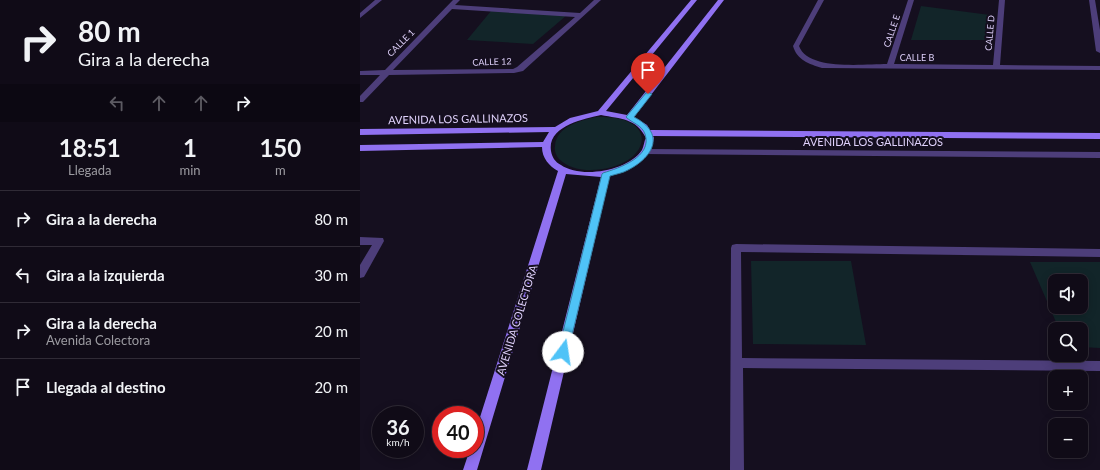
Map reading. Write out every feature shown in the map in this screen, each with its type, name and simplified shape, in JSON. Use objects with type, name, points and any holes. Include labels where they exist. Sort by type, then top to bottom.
[{"type":"street","points":[[372,0],[379,0]]},
{"type":"street","points":[[360,16],[379,0]]},
{"type":"street","name":"CALLE 1","points":[[360,100],[457,0]]},
{"type":"street","name":"CALLE 12","points":[[360,73],[514,72],[520,69],[598,0]]},
{"type":"street","points":[[601,113],[694,0]]},
{"type":"street","points":[[630,117],[721,0]]},
{"type":"street","name":"CALLE B","points":[[821,0],[796,46],[797,52],[803,58],[813,63],[825,66],[1100,68]]},
{"type":"street","name":"CALLE E","points":[[890,66],[911,0]]},
{"type":"street","name":"CALLE D","points":[[996,67],[1002,0]]},
{"type":"street","points":[[1092,0],[1100,51]]},
{"type":"street","points":[[450,7],[581,15]]},
{"type":"street","points":[[601,113],[630,117],[642,124],[649,133],[650,142],[646,152],[638,161],[624,169],[606,174],[588,176],[563,170],[556,167],[548,159],[545,149],[548,138],[557,129],[569,121],[584,116],[601,113]]},
{"type":"street","name":"AVENIDA LOS GALLINAZOS","points":[[360,132],[557,129]]},
{"type":"street","name":"AVENIDA LOS GALLINAZOS","points":[[649,133],[1100,136]]},
{"type":"street","points":[[360,148],[547,144]]},
{"type":"street","name":"AVENIDA LOS GALLINAZOS","points":[[646,152],[1100,155]]},
{"type":"street","name":"AVENIDA COLECTORA","points":[[470,470],[563,170]]},
{"type":"street","points":[[534,470],[606,174]]},
{"type":"street","points":[[360,242],[379,241],[360,274]]},
{"type":"street","points":[[737,470],[736,248],[1100,253]]},
{"type":"street","points":[[737,363],[1100,366]]},
{"type":"green space","points":[[921,6],[990,15],[987,40],[911,40]]},
{"type":"green space","points":[[491,11],[567,15],[533,44],[467,40]]},
{"type":"green space","points":[[597,117],[621,119],[632,123],[637,128],[642,138],[639,149],[634,155],[621,164],[594,170],[575,168],[559,159],[555,148],[556,139],[560,133],[577,122]]},
{"type":"green space","points":[[751,261],[851,261],[866,345],[753,344]]},
{"type":"green space","points":[[1030,262],[1100,262],[1100,348],[1088,347],[1088,322],[1056,322],[1053,314],[1088,314],[1088,274],[1048,274],[1048,304]]},
{"type":"route","points":[[563,352],[606,174],[624,169],[638,161],[646,152],[650,142],[649,133],[642,124],[630,117],[648,94]]}]
